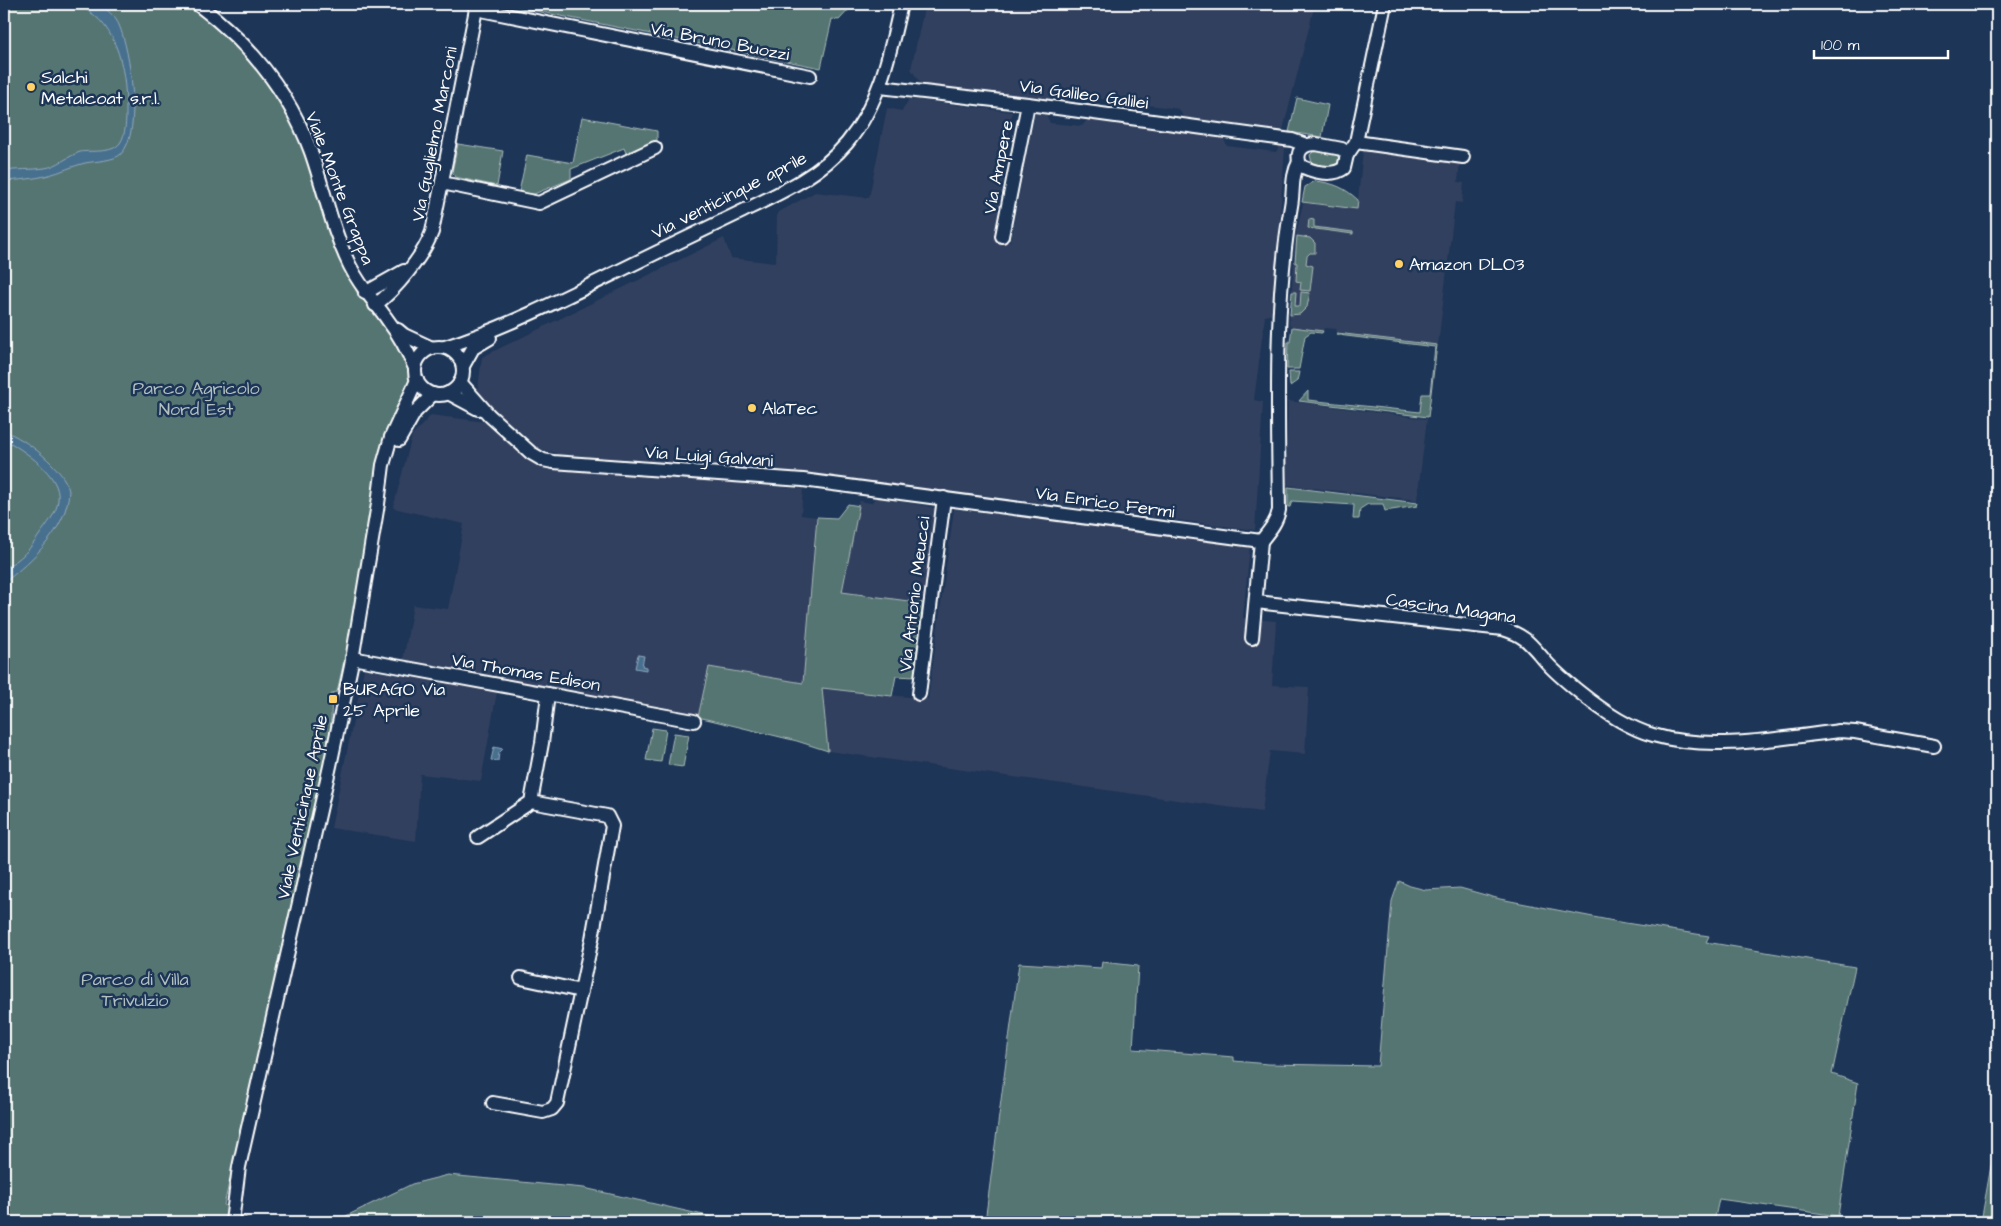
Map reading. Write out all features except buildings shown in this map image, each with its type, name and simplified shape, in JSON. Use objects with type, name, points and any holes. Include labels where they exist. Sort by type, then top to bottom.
[{"type":"street","name":"Viale Monte Grappa","points":[[197,4],[221,22],[253,55],[273,79],[298,122],[347,258],[365,293],[404,335],[432,348]]},
{"type":"street","name":"Via venticinque aprile","points":[[445,347],[470,339],[539,309],[762,202],[814,173],[837,154],[854,135],[869,110],[880,86],[901,4]]},
{"type":"street","points":[[1301,153],[1303,167],[1313,171],[1327,173],[1341,171],[1346,164],[1347,156],[1356,142],[1358,124],[1385,4]]},
{"type":"street","name":"Via Guglielmo Marconi","points":[[375,305],[394,289],[428,245],[442,184],[476,6]]},
{"type":"street","name":"Via Bruno Buozzi","points":[[476,6],[810,76]]},
{"type":"street","name":"Via Galileo Galilei","points":[[880,86],[1283,139],[1301,153]]},
{"type":"street","name":"Via Ampere","points":[[1002,236],[1028,104]]},
{"type":"street","points":[[1334,146],[1346,139],[1358,124]]},
{"type":"street","points":[[1356,142],[1463,157]]},
{"type":"street","points":[[1252,638],[1261,541],[1273,525],[1279,510],[1277,355],[1287,239],[1294,194],[1294,170],[1301,153],[1316,144],[1342,149],[1347,156]]},
{"type":"street","points":[[442,184],[539,203],[655,148]]},
{"type":"street","points":[[1294,194],[1303,178],[1313,171]]},
{"type":"street","name":"Via Guglielmo Marconi","points":[[365,293],[412,265]]},
{"type":"street","name":"Via venticinque aprile","points":[[463,366],[473,348],[539,309]]},
{"type":"street","name":"Viale Monte Grappa","points":[[389,321],[403,342],[416,374]]},
{"type":"street","points":[[445,347],[456,354],[463,366],[460,382],[448,393],[433,394],[423,388],[416,374],[421,356],[432,348],[445,347]]},
{"type":"street","name":"Viale Venticinque Aprile","points":[[232,1222],[237,1179],[328,776],[352,658],[378,504],[381,475],[388,446],[416,374]]},
{"type":"street","name":"Via Luigi Galvani","points":[[460,382],[489,415],[537,458],[553,462],[803,480],[944,498]]},
{"type":"street","name":"Via Luigi Galvani","points":[[448,393],[489,415]]},
{"type":"street","name":"Viale Venticinque Aprile","points":[[378,504],[387,472],[402,434],[415,412],[433,394]]},
{"type":"street","name":"Via Enrico Fermi","points":[[944,498],[1261,541]]},
{"type":"street","name":"Via Antonio Meucci","points":[[919,694],[944,498]]},
{"type":"street","name":"Cascina Magana","points":[[1256,602],[1503,629],[1513,632],[1532,644],[1547,663],[1587,697],[1632,727],[1659,737],[1705,742],[1730,742],[1839,731],[1934,746]]},
{"type":"street","name":"Via Thomas Edison","points":[[352,658],[694,720]]},
{"type":"street","points":[[531,802],[542,743],[548,694]]},
{"type":"street","points":[[478,837],[531,802],[607,816],[612,826],[581,991],[557,1103],[552,1109],[543,1112],[493,1103]]},
{"type":"street","points":[[521,978],[581,991]]},
{"type":"shaded area","points":[[71,4],[97,4],[113,15],[119,25],[127,53],[132,91],[132,128],[128,143],[121,154],[114,158],[85,163],[53,174],[4,181],[4,171],[45,168],[80,152],[112,149],[120,143],[123,136],[126,118],[126,94],[121,61],[116,46],[109,32],[99,19],[87,10]]},
{"type":"shaded area","points":[[925,4],[1315,4],[1283,130],[1184,118],[1179,109],[1118,101],[1076,96],[1074,104],[921,84],[911,69]]},
{"type":"shaded area","points":[[909,99],[1012,112],[995,239],[1010,242],[1035,112],[1046,114],[1050,123],[1082,126],[1087,120],[1093,120],[1223,137],[1227,146],[1276,152],[1280,145],[1285,148],[1273,314],[1265,316],[1254,400],[1263,402],[1255,530],[839,477],[559,454],[540,449],[477,396],[482,357],[724,238],[731,258],[776,263],[777,213],[815,192],[869,198],[887,108],[902,111]]},
{"type":"shaded area","points":[[1363,150],[1460,161],[1458,182],[1464,183],[1462,203],[1455,202],[1438,345],[1337,332],[1336,329],[1324,328],[1323,331],[1289,325],[1296,234],[1303,203],[1357,209]]},
{"type":"shaded area","points":[[1288,401],[1427,419],[1417,500],[1287,485]]},
{"type":"shaded area","points":[[431,415],[486,422],[523,456],[541,466],[803,489],[801,515],[817,517],[803,683],[709,667],[698,717],[403,661],[413,605],[448,609],[464,524],[393,508],[412,436]]},
{"type":"shaded area","points":[[4,431],[22,440],[43,455],[60,473],[69,491],[67,505],[55,531],[36,554],[4,583],[4,568],[25,554],[54,514],[58,500],[58,491],[54,481],[40,464],[4,439]]},
{"type":"shaded area","points":[[876,497],[936,508],[923,603],[842,592],[859,501],[871,503]]},
{"type":"shaded area","points":[[954,509],[1250,546],[1243,618],[1276,621],[1272,685],[1309,687],[1305,754],[1270,751],[1262,812],[828,751],[822,688],[928,699]]},
{"type":"shaded area","points":[[638,655],[644,656],[642,666],[646,667],[646,670],[635,668]]},
{"type":"shaded area","points":[[364,669],[497,692],[481,781],[420,774],[416,841],[331,828]]},
{"type":"shaded area","points":[[494,747],[503,749],[499,753],[498,761],[491,760]]},
{"type":"green space","name":"Parco Agricolo Nord Est","points":[[4,4],[192,4],[239,45],[287,109],[314,172],[332,236],[357,293],[402,346],[410,362],[410,382],[383,445],[374,486],[355,611],[337,692],[332,693],[330,743],[224,1205],[253,1222],[4,1222]]},
{"type":"green space","points":[[501,4],[854,4],[839,20],[832,19],[821,68]]},
{"type":"green space","points":[[1297,98],[1328,105],[1322,137],[1289,132]]},
{"type":"green space","points":[[582,117],[657,131],[657,141],[626,153],[624,148],[571,169],[571,179],[534,194],[519,192],[527,155],[573,163]]},
{"type":"green space","points":[[458,144],[503,151],[497,186],[455,177],[452,172]]},
{"type":"green space","points":[[1315,150],[1334,153],[1337,155],[1339,162],[1330,167],[1322,167],[1312,163],[1310,155]]},
{"type":"green space","points":[[1315,181],[1333,184],[1348,192],[1358,200],[1357,209],[1302,202],[1305,187]]},
{"type":"green space","points":[[1309,219],[1314,220],[1314,227],[1353,232],[1353,234],[1308,228]]},
{"type":"green space","points":[[1297,236],[1310,238],[1315,243],[1315,253],[1310,253],[1307,256],[1306,264],[1313,266],[1310,291],[1300,290],[1301,282],[1296,281]]},
{"type":"green space","points":[[1292,292],[1296,292],[1295,306],[1300,306],[1301,292],[1310,293],[1307,307],[1300,314],[1290,315]]},
{"type":"green space","points":[[1292,327],[1323,331],[1322,333],[1311,332],[1305,336],[1299,369],[1287,369],[1288,342],[1290,342]]},
{"type":"green space","points":[[1337,333],[1437,345],[1428,417],[1299,401],[1308,391],[1308,400],[1420,412],[1422,394],[1430,394],[1435,347],[1338,335]]},
{"type":"green space","points":[[1289,372],[1299,372],[1297,381],[1290,386]]},
{"type":"green space","points":[[1288,487],[1418,503],[1417,506],[1385,511],[1383,504],[1368,504],[1360,509],[1359,519],[1353,519],[1354,505],[1292,501],[1290,507],[1288,507]]},
{"type":"green space","points":[[848,504],[859,506],[842,592],[923,603],[915,677],[896,676],[892,696],[822,688],[828,751],[797,741],[698,717],[709,667],[803,683],[817,517],[837,518]]},
{"type":"green space","points":[[652,728],[666,730],[661,762],[646,760]]},
{"type":"green space","points":[[674,733],[689,735],[683,767],[668,765]]},
{"type":"green space","points":[[1399,881],[1426,890],[1460,888],[1500,899],[1619,922],[1709,936],[1706,942],[1855,967],[1832,1074],[1858,1083],[1838,1216],[1719,1199],[1714,1222],[985,1222],[1019,963],[1101,968],[1102,962],[1138,966],[1133,1049],[1234,1057],[1234,1061],[1268,1064],[1378,1066],[1392,901]]},
{"type":"green space","points":[[1994,1149],[1997,1150],[1997,1222],[1981,1222]]},
{"type":"green space","points":[[448,1175],[584,1188],[721,1219],[747,1222],[329,1222],[342,1218],[412,1184]]},
{"type":"place","name":"Salchi Metalcoat s.r.l.","points":[[31,87]]},
{"type":"place","name":"Amazon DLO3","points":[[1399,264]]},
{"type":"place","name":"AlaTec","points":[[752,408]]},
{"type":"place","name":"BURAGO Via 25 Aprile","points":[[333,699]]},
{"type":"park label","name":"Parco di Villa Trivulzio","points":[[135,990]]}]
